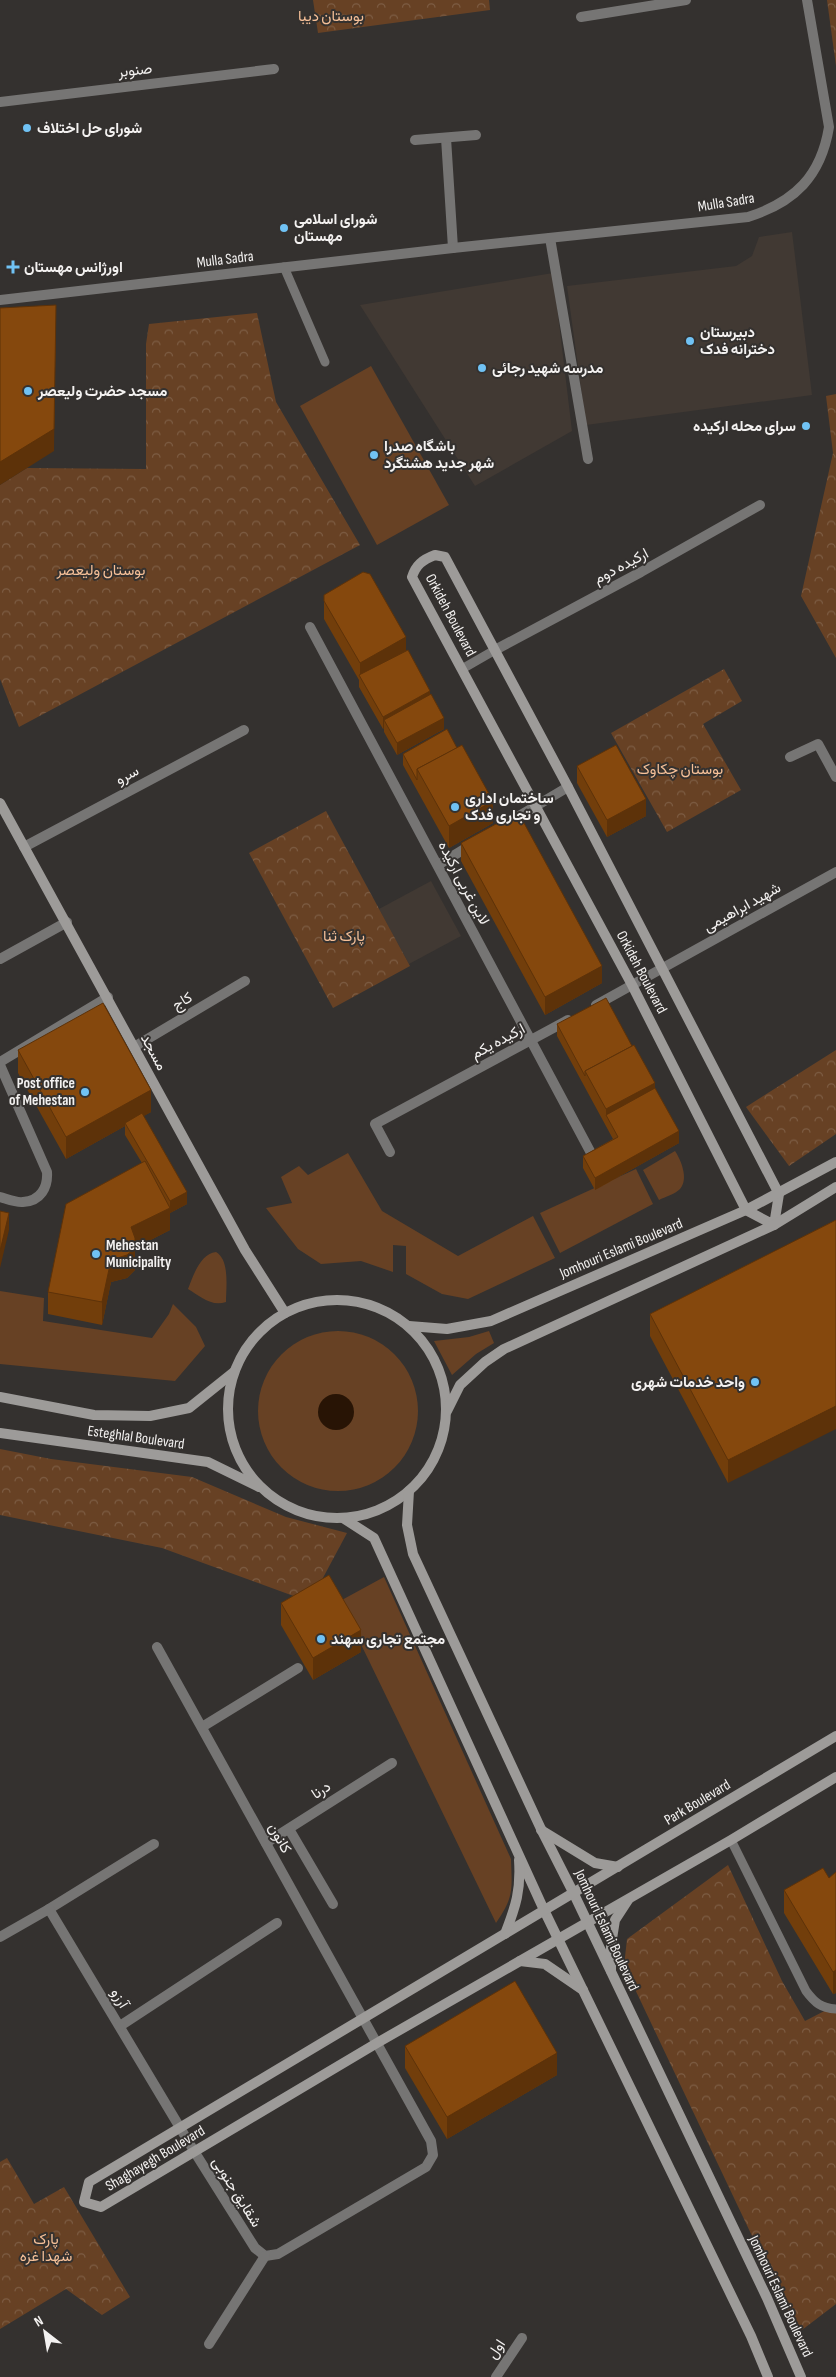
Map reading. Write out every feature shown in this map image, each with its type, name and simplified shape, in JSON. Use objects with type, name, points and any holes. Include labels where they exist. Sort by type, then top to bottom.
[{"type":"street","points":[[580,17],[686,0]]},
{"type":"street","name":"Mulla Sadra","points":[[0,300],[454,248],[748,217],[777,206],[804,185],[822,155],[829,127],[807,0]]},
{"type":"street","name":"صنوبر","points":[[0,102],[274,69]]},
{"type":"street","points":[[415,140],[476,135]]},
{"type":"street","points":[[446,138],[454,248]]},
{"type":"street","points":[[550,238],[588,459]]},
{"type":"street","name":"ارکیده دوم","points":[[495,650],[760,506]]},
{"type":"street","name":"Orkideh Boulevard","points":[[746,1210],[632,985],[412,577],[416,567],[425,559],[434,555],[445,557],[663,968],[779,1194]]},
{"type":"street","name":"لاین غربی ارکیده","points":[[310,627],[591,1153]]},
{"type":"street","name":"سرو","points":[[24,847],[244,730]]},
{"type":"street","points":[[790,757],[818,744],[836,777]]},
{"type":"street","points":[[504,826],[568,787]]},
{"type":"street","name":"مسجد","points":[[0,803],[67,922],[245,1250],[285,1313]]},
{"type":"street","points":[[438,865],[479,840]]},
{"type":"street","name":"شهید ابراهیمی","points":[[663,968],[836,872]]},
{"type":"street","points":[[0,959],[67,922]]},
{"type":"street","points":[[590,1008],[663,968]]},
{"type":"street","name":"کاج","points":[[134,1046],[245,981]]},
{"type":"street","points":[[0,1197],[23,1202],[42,1193],[48,1183],[47,1172],[0,1064],[108,997]]},
{"type":"street","name":"ارکیده یکم","points":[[390,1152],[375,1124],[574,1017]]},
{"type":"street","name":"Jomhouri Eslami Boulevard","points":[[409,1326],[447,1329],[491,1321],[746,1210],[836,1162]]},
{"type":"street","points":[[447,1412],[460,1385],[485,1362],[504,1349],[774,1225],[836,1187]]},
{"type":"street","points":[[774,1225],[779,1194]]},
{"type":"street","points":[[746,1210],[774,1225]]},
{"type":"street","points":[[336,1299],[370,1305],[387,1311],[409,1326],[426,1344],[438,1365],[445,1388],[447,1412],[444,1434],[436,1456],[424,1475],[409,1491],[378,1510],[343,1518],[321,1517],[299,1511],[279,1502],[262,1488],[246,1469],[232,1438],[228,1422],[228,1397],[234,1372],[246,1348],[263,1328],[285,1313],[310,1303],[336,1299]]},
{"type":"street","name":"Esteghlal Boulevard","points":[[0,1397],[94,1415],[150,1416],[189,1408],[234,1372]]},
{"type":"street","name":"Esteghlal Boulevard","points":[[0,1433],[208,1462],[262,1488]]},
{"type":"street","name":"Jomhouri Eslami Boulevard","points":[[409,1491],[407,1525],[413,1554],[541,1829],[770,2304],[801,2377]]},
{"type":"street","points":[[343,1518],[374,1538],[544,1910],[768,2377]]},
{"type":"street","name":"کانون","points":[[157,1647],[377,2043]]},
{"type":"street","points":[[202,1727],[298,1668]]},
{"type":"street","name":"Park Boulevard","points":[[544,1910],[836,1736]]},
{"type":"street","name":"درنا","points":[[266,1843],[392,1763]]},
{"type":"street","points":[[587,1922],[731,1840],[836,1777]]},
{"type":"street","points":[[289,1829],[333,1904]]},
{"type":"street","points":[[541,1829],[595,1863],[618,1867]]},
{"type":"street","points":[[0,1937],[154,1844]]},
{"type":"street","points":[[505,1934],[515,1909],[520,1886],[518,1853]]},
{"type":"street","points":[[612,1975],[611,1945],[615,1920],[631,1897]]},
{"type":"street","name":"آرزو","points":[[49,1908],[194,2151]]},
{"type":"street","name":"Shaghayegh Boulevard","points":[[544,1910],[364,2020],[89,2182],[84,2202],[101,2207],[377,2043],[587,1922]]},
{"type":"street","points":[[120,2026],[277,1923]]},
{"type":"street","points":[[520,1961],[545,1964],[584,1991]]},
{"type":"street","points":[[209,2344],[265,2256],[278,2254],[426,2166],[433,2155],[431,2141],[377,2043]]},
{"type":"street","name":"شقایق جنوبی","points":[[194,2151],[255,2248],[265,2256]]},
{"type":"street","name":"اول","points":[[496,2377],[522,2338]]},
{"type":"lane","points":[[284,267],[325,362]]},
{"type":"lane","points":[[462,669],[495,650]]},
{"type":"lane","points":[[731,1840],[806,1992],[815,2003],[825,2008],[836,2009]]},
{"type":"shaded area","name":"دبیرستان دخترانه فدک","points":[[792,232],[812,395],[586,425],[567,286],[736,266],[752,256],[759,237]]},
{"type":"shaded area","name":"مدرسه شهید رجائی","points":[[553,273],[572,431],[475,486],[360,305]]},
{"type":"shaded area","points":[[431,881],[461,936],[409,964],[379,909]]},
{"type":"shaded area","points":[[336,1394],[343,1395],[349,1399],[353,1405],[353,1419],[349,1425],[343,1429],[336,1430],[329,1429],[323,1425],[319,1419],[318,1412],[319,1405],[323,1399],[329,1395]]},
{"type":"green space","name":"بوستان دیبا","points":[[313,0],[489,0],[490,10],[318,33]]},
{"type":"green space","points":[[827,0],[836,0],[836,66]]},
{"type":"green space","name":"بوستان ولیعصر","points":[[257,313],[276,402],[360,545],[19,727],[0,679],[0,485],[27,468],[146,469],[146,344],[149,324]]},
{"type":"green space","name":"باشگاه صدرا شهر جدید هشتگرد","points":[[371,366],[449,505],[377,545],[300,406]]},
{"type":"green space","points":[[836,394],[836,658],[801,596],[833,453],[826,396]]},
{"type":"green space","name":"بوستان چکاوک","points":[[724,669],[742,701],[703,724],[741,790],[667,832],[611,733]]},
{"type":"green space","name":"پارک ثنا","points":[[326,811],[410,966],[333,1008],[249,853]]},
{"type":"green space","points":[[836,1050],[836,1134],[789,1166],[746,1107]]},
{"type":"green space","points":[[675,1151],[680,1159],[683,1170],[683,1185],[680,1189],[659,1200],[643,1170]]},
{"type":"green space","points":[[348,1153],[382,1211],[458,1256],[533,1216],[555,1258],[468,1299],[442,1294],[406,1274],[406,1246],[393,1245],[393,1272],[361,1261],[321,1264],[298,1249],[266,1208],[292,1203],[281,1177],[299,1166],[308,1175]]},
{"type":"green space","points":[[636,1169],[653,1204],[560,1253],[540,1213]]},
{"type":"green space","points":[[216,1252],[223,1261],[226,1275],[226,1302],[221,1303],[206,1300],[188,1289],[201,1261]]},
{"type":"green space","points":[[0,1291],[44,1298],[43,1321],[152,1338],[169,1314],[173,1304],[196,1327],[205,1346],[175,1381],[0,1364]]},
{"type":"green space","points":[[346,1331],[376,1340],[395,1354],[405,1366],[412,1380],[417,1395],[417,1427],[412,1442],[405,1456],[395,1468],[383,1478],[361,1488],[346,1491],[330,1491],[315,1488],[293,1478],[271,1456],[259,1427],[258,1403],[261,1388],[271,1366],[293,1344],[322,1332]]},
{"type":"green space","points":[[489,1331],[494,1343],[476,1354],[452,1375],[434,1341],[469,1337]]},
{"type":"green space","points":[[0,1449],[51,1459],[192,1477],[286,1517],[347,1533],[310,1602],[162,1548],[0,1515]]},
{"type":"green space","points":[[384,1577],[511,1859],[511,1893],[496,1923],[340,1601]]},
{"type":"green space","points":[[728,1865],[782,1981],[805,2021],[836,2005],[836,2304],[798,2333],[624,1966],[627,1939]]},
{"type":"green space","name":"پارک شهدا غزه","points":[[7,2158],[34,2204],[64,2187],[130,2297],[102,2315],[66,2289],[0,2329],[0,2162]]},
{"type":"building","name":"مسجد حضرت ولیعصر","points":[[56,305],[54,429],[0,462],[0,308]]},
{"type":"building","points":[[363,572],[370,574],[406,637],[360,663],[324,601],[324,595]]},
{"type":"building","points":[[408,650],[430,691],[383,717],[359,675]]},
{"type":"building","points":[[431,694],[444,718],[397,743],[384,720]]},
{"type":"building","points":[[447,729],[457,748],[417,769],[417,780],[403,754]]},
{"type":"building","points":[[462,745],[493,801],[449,826],[417,769]]},
{"type":"building","points":[[616,745],[646,799],[607,820],[577,766]]},
{"type":"building","points":[[518,812],[602,966],[545,997],[461,843]]},
{"type":"building","points":[[606,998],[632,1046],[585,1071],[585,1076],[557,1024]]},
{"type":"building","name":"Post office of Mehestan","points":[[103,1003],[151,1090],[66,1137],[18,1050]]},
{"type":"building","points":[[634,1045],[655,1083],[606,1109],[585,1071]]},
{"type":"building","points":[[655,1088],[679,1131],[595,1178],[583,1156],[618,1137],[606,1115]]},
{"type":"building","points":[[142,1113],[187,1192],[170,1201],[125,1123]]},
{"type":"building","name":"Mehestan Municipality","points":[[145,1161],[170,1208],[131,1227],[135,1238],[135,1248],[127,1255],[111,1260],[102,1302],[48,1292],[66,1204]]},
{"type":"building","points":[[0,1211],[9,1213],[0,1251]]},
{"type":"building","name":"واحد خدمات شهری","points":[[836,1220],[836,1406],[728,1460],[650,1314]]},
{"type":"building","points":[[329,1575],[361,1630],[313,1658],[281,1603]]},
{"type":"building","points":[[823,1868],[829,1878],[836,1872],[836,1970],[833,1972],[784,1890]]},
{"type":"building","points":[[515,1981],[557,2053],[447,2117],[405,2046]]},
{"type":"place","name":"شورای حل اختلاف","points":[[27,128]]},
{"type":"place","name":"شورای اسلامی مهستان","points":[[284,228]]},
{"type":"place","name":"اورژانس مهستان","points":[[13,267]]},
{"type":"place","name":"دبیرستان دخترانه فدک","points":[[690,341]]},
{"type":"place","name":"مدرسه شهید رجائی","points":[[482,368]]},
{"type":"place","name":"مسجد حضرت ولیعصر","points":[[28,391]]},
{"type":"place","name":"سرای محله ارکیده","points":[[806,426]]},
{"type":"place","name":"باشگاه صدرا شهر جدید هشتگرد","points":[[374,455]]},
{"type":"place","name":"ساختمان اداری و تجاری فدک","points":[[455,807]]},
{"type":"place","name":"Post office of Mehestan","points":[[85,1092]]},
{"type":"place","name":"Mehestan Municipality","points":[[96,1254]]},
{"type":"place","name":"واحد خدمات شهری","points":[[755,1382]]},
{"type":"place","name":"مجتمع تجاری سهند","points":[[321,1639]]}]
